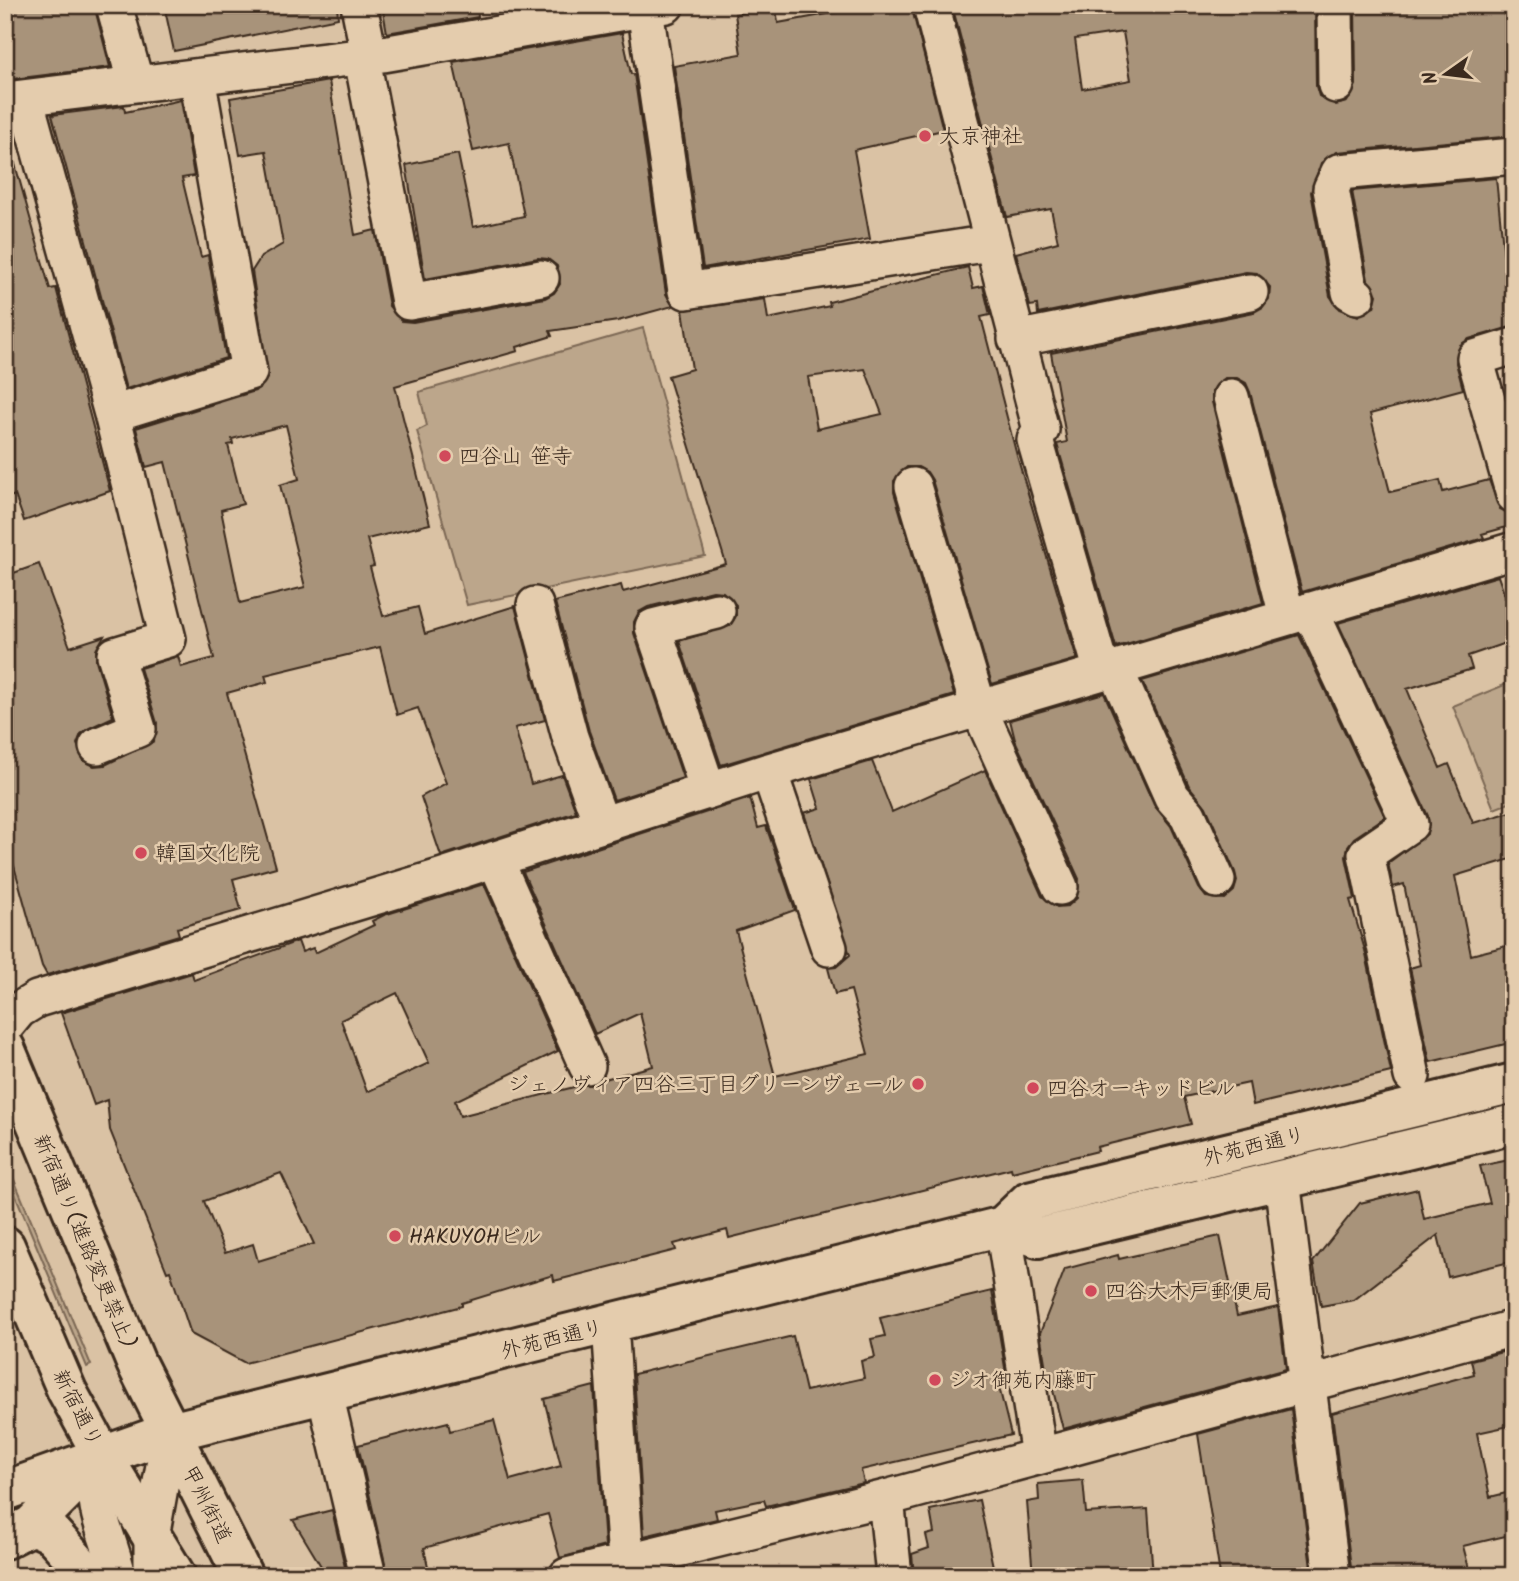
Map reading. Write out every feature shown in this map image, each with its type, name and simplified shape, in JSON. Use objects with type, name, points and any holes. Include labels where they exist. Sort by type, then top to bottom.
[{"type":"main road","name":"新宿通り(進路変更禁止)","points":[[5,1048],[136,1363],[170,1432]]},
{"type":"main road","name":"外苑西通り","points":[[5,1491],[170,1432],[1003,1226],[1030,1201],[1514,1083]]},
{"type":"main road","name":"外苑西通り","points":[[1003,1226],[1038,1238],[1514,1124]]},
{"type":"main road","name":"新宿通り","points":[[5,1246],[67,1391],[102,1455]]},
{"type":"main road","name":"甲州街道","points":[[170,1432],[243,1576]]},
{"type":"main road","name":"外苑西通り","points":[[18,1532],[102,1455]]},
{"type":"main road","points":[[102,1455],[152,1532],[176,1576]]},
{"type":"main road","points":[[18,1532],[52,1534],[90,1576]]},
{"type":"street","points":[[114,5],[136,85]]},
{"type":"street","points":[[359,5],[369,55],[364,69],[408,302],[541,278]]},
{"type":"street","points":[[931,5],[990,243],[1041,430],[1035,440],[1109,670],[1172,797],[1188,815],[1217,880]]},
{"type":"street","points":[[1335,5],[1336,85]]},
{"type":"street","points":[[97,746],[138,729],[115,655],[168,639],[112,414],[15,99],[369,55],[656,7],[686,291],[990,243]]},
{"type":"street","points":[[112,414],[249,372],[197,77]]},
{"type":"street","points":[[1357,296],[1350,292],[1331,189],[1339,172],[1514,156]]},
{"type":"street","points":[[1016,339],[1250,292]]},
{"type":"street","points":[[1514,346],[1475,358],[1514,495]]},
{"type":"street","points":[[1231,397],[1298,613],[1410,824],[1366,854],[1412,1076]]},
{"type":"street","points":[[914,486],[979,709],[1060,887]]},
{"type":"street","points":[[5,1027],[19,1010],[37,999],[495,859],[769,771],[1514,550]]},
{"type":"street","points":[[535,605],[570,737],[601,823]]},
{"type":"street","points":[[708,790],[653,627],[717,611]]},
{"type":"street","points":[[769,771],[829,948]]},
{"type":"street","points":[[495,859],[587,1066]]},
{"type":"street","points":[[1282,1180],[1310,1381],[1332,1576]]},
{"type":"street","points":[[1003,1226],[1039,1456]]},
{"type":"street","points":[[610,1324],[627,1569]]},
{"type":"street","points":[[566,1576],[627,1569],[1310,1381],[1514,1328]]},
{"type":"street","points":[[326,1394],[368,1576]]},
{"type":"street","points":[[152,1576],[152,1532],[170,1432]]},
{"type":"street","name":"新宿通り","points":[[102,1455],[95,1493],[97,1512],[118,1576]]},
{"type":"street","points":[[886,1498],[894,1576]]},
{"type":"shaded area","points":[[643,328],[705,556],[467,605],[417,431],[427,426],[419,392]]},
{"type":"shaded area","points":[[1514,681],[1514,801],[1494,809],[1453,706]]},
{"type":"shaded area","points":[[5,1158],[91,1365],[87,1367],[5,1171]]},
{"type":"building","points":[[5,5],[94,5],[110,67],[5,80]]},
{"type":"building","points":[[164,5],[337,5],[338,18],[174,51]]},
{"type":"building","points":[[382,5],[477,5],[478,17],[387,33]]},
{"type":"building","points":[[877,5],[911,5],[943,130],[854,150],[870,239],[703,268],[674,66],[741,54],[735,14],[776,8],[778,23]]},
{"type":"building","points":[[952,5],[1034,5],[1034,9],[1059,5],[1315,5],[1316,86],[1319,96],[1336,105],[1347,102],[1356,85],[1355,5],[1514,5],[1514,136],[1337,152],[1321,163],[1311,192],[1330,296],[1340,309],[1358,316],[1374,307],[1377,295],[1368,280],[1352,191],[1496,178],[1506,277],[1514,276],[1514,326],[1469,339],[1460,345],[1456,363],[1463,389],[1370,414],[1390,492],[1440,480],[1443,492],[1489,480],[1500,509],[1514,515],[1514,525],[1482,534],[1484,538],[1302,592],[1250,392],[1246,383],[1237,378],[1225,378],[1212,391],[1212,402],[1263,603],[1116,647],[1057,444],[1067,442],[1051,353],[1254,312],[1263,307],[1269,299],[1270,287],[1257,273],[1246,272],[1038,314],[1037,305],[1030,306],[1016,253],[1058,242],[1051,209],[1007,217]],"holes":[[[1123,32],[1131,80],[1082,89],[1075,39]]]},
{"type":"building","points":[[622,33],[631,74],[634,74],[666,294],[673,306],[618,321],[550,331],[552,336],[517,347],[518,351],[395,386],[430,524],[367,539],[374,566],[370,567],[383,616],[418,607],[425,634],[515,606],[545,720],[515,728],[531,784],[562,775],[576,812],[441,856],[421,797],[446,783],[418,708],[397,715],[380,647],[265,675],[267,682],[227,693],[276,867],[233,879],[241,910],[177,928],[179,935],[47,975],[42,966],[5,834],[5,576],[39,564],[70,647],[104,636],[96,650],[96,660],[113,717],[81,734],[77,744],[84,761],[94,766],[105,765],[154,741],[157,723],[140,668],[178,656],[181,667],[214,658],[165,462],[146,467],[136,428],[255,391],[268,377],[252,271],[261,257],[283,244],[266,151],[240,155],[230,98],[329,81],[355,235],[375,230],[389,306],[402,321],[413,322],[545,298],[554,293],[560,284],[557,266],[548,259],[538,258],[425,279],[406,165],[458,154],[473,227],[524,216],[509,143],[473,151],[453,62]],"holes":[[[286,425],[299,479],[280,485],[305,587],[240,603],[221,510],[243,504],[228,445],[233,444],[232,439]]]},
{"type":"building","points":[[181,100],[194,176],[182,178],[201,257],[208,255],[226,358],[126,389],[52,115],[124,106],[125,112]]},
{"type":"building","points":[[13,157],[50,289],[56,288],[110,491],[24,521],[15,495],[5,499],[5,158]]},
{"type":"building","points":[[968,267],[973,288],[983,286],[990,315],[981,317],[1017,456],[1077,659],[992,684],[932,480],[927,472],[918,467],[907,467],[894,481],[894,492],[954,695],[721,765],[679,641],[730,626],[736,616],[736,605],[723,592],[713,591],[648,607],[639,612],[634,622],[634,633],[683,778],[614,800],[589,731],[555,602],[621,585],[623,592],[726,564],[668,376],[692,369],[683,310],[765,299],[768,319],[830,306],[829,302]],"holes":[[[865,369],[882,414],[817,429],[808,377]]]},
{"type":"building","points":[[1498,576],[1514,621],[1514,640],[1468,656],[1472,669],[1407,689],[1440,768],[1449,764],[1473,823],[1514,811],[1514,858],[1455,876],[1471,955],[1514,944],[1514,1042],[1430,1062],[1410,968],[1420,965],[1404,884],[1393,887],[1388,863],[1427,834],[1428,816],[1338,623]]},
{"type":"building","points":[[1299,635],[1385,817],[1354,838],[1348,846],[1346,857],[1355,899],[1350,900],[1365,950],[1391,1072],[1253,1105],[1249,1083],[1184,1097],[1191,1124],[1097,1147],[1098,1151],[1012,1172],[1011,1168],[729,1238],[727,1230],[674,1244],[676,1250],[554,1281],[553,1275],[462,1303],[462,1306],[245,1363],[191,1334],[170,1271],[167,1272],[110,1130],[107,1100],[94,1105],[61,1013],[192,973],[194,980],[298,941],[302,952],[313,948],[315,953],[374,925],[372,921],[384,915],[484,884],[558,1051],[455,1101],[460,1116],[582,1085],[595,1085],[601,1080],[653,1066],[640,1013],[595,1034],[523,872],[750,798],[758,828],[766,826],[795,910],[736,931],[775,1076],[868,1054],[851,990],[835,994],[828,968],[836,967],[850,955],[804,813],[820,808],[811,779],[872,761],[892,812],[985,770],[1042,896],[1057,907],[1068,906],[1077,898],[1079,879],[1015,740],[1010,720],[1104,693],[1154,805],[1171,826],[1199,888],[1206,897],[1225,899],[1234,891],[1237,881],[1235,872],[1206,807],[1189,786],[1142,681]],"holes":[[[397,993],[429,1063],[367,1092],[341,1020]],[[281,1173],[314,1244],[258,1261],[253,1244],[225,1253],[204,1201]]]},
{"type":"building","points":[[1514,1159],[1514,1261],[1448,1277],[1438,1235],[1354,1300],[1321,1306],[1313,1262],[1360,1203],[1418,1189],[1424,1219],[1490,1203],[1480,1166]]},
{"type":"building","points":[[1220,1236],[1237,1316],[1278,1307],[1286,1369],[1063,1429],[1047,1375],[1040,1333],[1065,1269],[1118,1255],[1119,1259]]},
{"type":"building","points":[[992,1291],[1008,1385],[999,1387],[1011,1435],[861,1470],[864,1483],[766,1506],[764,1500],[715,1510],[717,1519],[644,1536],[634,1374],[793,1336],[806,1391],[864,1378],[861,1361],[875,1357],[871,1339],[885,1336],[880,1318]]},
{"type":"building","points":[[1514,1349],[1514,1425],[1477,1433],[1490,1497],[1514,1491],[1514,1534],[1463,1546],[1471,1576],[1352,1576],[1332,1413],[1474,1374],[1471,1360]]},
{"type":"building","points":[[594,1386],[605,1546],[560,1558],[548,1514],[424,1548],[430,1576],[388,1576],[358,1445],[448,1422],[450,1431],[494,1420],[510,1480],[561,1466],[544,1399]]},
{"type":"building","points":[[1291,1409],[1312,1576],[1267,1576],[1265,1567],[1220,1575],[1198,1434]]},
{"type":"building","points":[[1083,1480],[1086,1513],[1148,1509],[1153,1576],[1033,1576],[1027,1502],[1039,1500],[1038,1484]]},
{"type":"building","points":[[979,1500],[995,1576],[914,1576],[912,1554],[929,1548],[926,1535],[934,1533],[930,1510]]},
{"type":"building","points":[[332,1510],[347,1576],[327,1576],[293,1520]]},
{"type":"place","name":"大京神社","points":[[925,136]]},
{"type":"place","name":"四谷山 笹寺","points":[[445,456]]},
{"type":"place","name":"韓国文化院","points":[[141,853]]},
{"type":"place","name":"ジェノヴィア四谷三丁目グリーンヴェール","points":[[918,1084]]},
{"type":"place","name":"四谷オーキッドビル","points":[[1033,1088]]},
{"type":"place","name":"HAKUYOHビル","points":[[395,1236]]},
{"type":"place","name":"四谷大木戸郵便局","points":[[1091,1291]]},
{"type":"place","name":"ジオ御苑内藤町","points":[[935,1380]]}]
